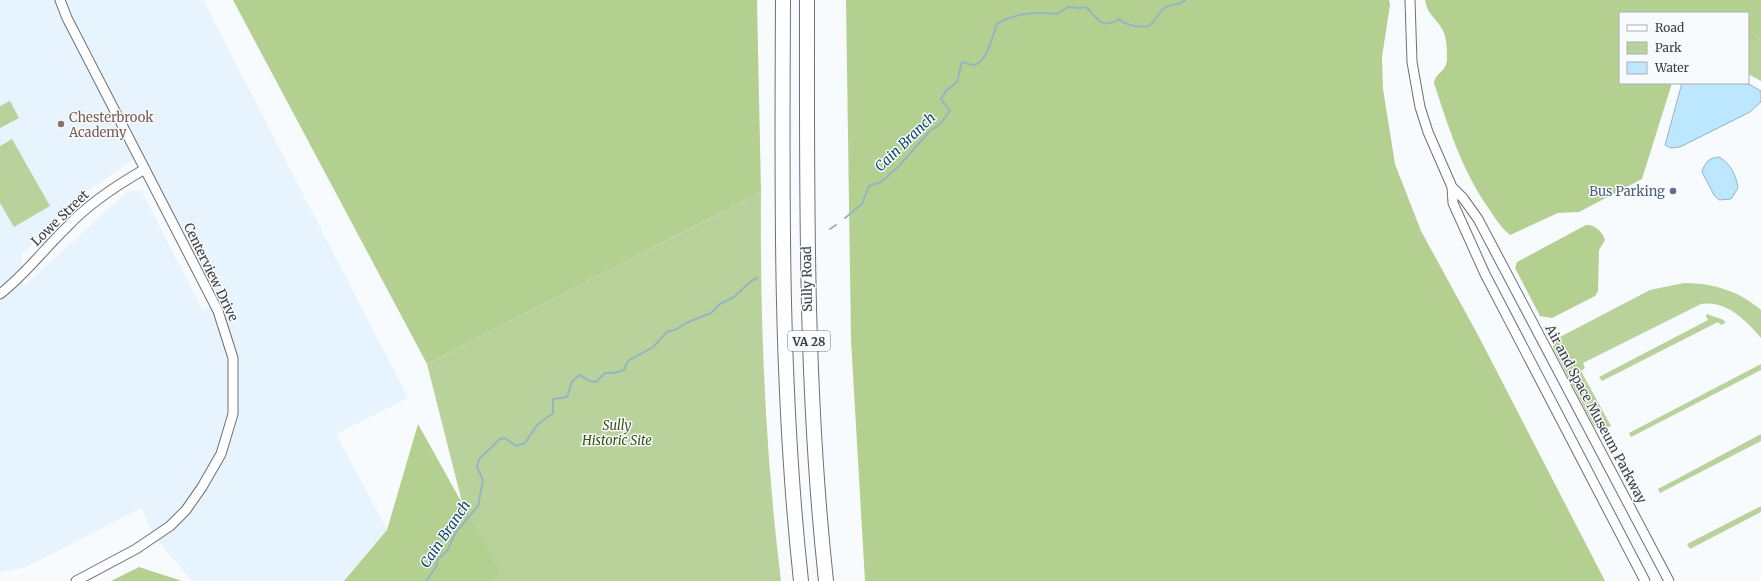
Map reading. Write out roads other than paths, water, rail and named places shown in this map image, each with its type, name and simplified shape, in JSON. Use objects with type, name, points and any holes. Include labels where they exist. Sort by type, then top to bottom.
[{"type":"highway","name":"Sully Road","points":[[783,0],[782,229],[784,341],[793,497],[801,581]]},
{"type":"highway","name":"Sully Road","points":[[807,0],[807,269],[809,341],[815,460],[826,581]]},
{"type":"street","name":"Centerview Drive","points":[[60,0],[67,18],[223,323],[233,358],[233,414],[221,454],[202,487],[186,510],[155,537],[76,581]]},
{"type":"street","points":[[1410,0],[1412,62],[1420,107],[1432,144],[1452,187],[1453,203],[1483,269],[1645,581]]},
{"type":"street","name":"Lowe Street","points":[[0,294],[15,282],[68,226],[91,205],[122,182],[145,169]]},
{"type":"street","name":"Air and Space Museum Parkway","points":[[1452,187],[1478,219],[1669,581]]},
{"type":"water","points":[[1682,84],[1749,84],[1761,91],[1761,102],[1750,112],[1680,147],[1671,148],[1665,145]]},
{"type":"water","points":[[1719,157],[1730,166],[1736,179],[1738,188],[1731,199],[1719,200],[1714,195],[1702,172],[1708,161]]},
{"type":"waterway","name":"Cain Branch","points":[[845,218],[862,204],[869,186],[881,182],[898,167],[930,131],[940,124],[950,111],[941,99],[946,91],[957,82],[962,62],[974,65],[983,59],[989,48],[997,24],[1018,15],[1034,13],[1057,14],[1068,7],[1086,7],[1100,22],[1108,23],[1119,19],[1130,25],[1144,27],[1151,24],[1166,7],[1186,0]]},
{"type":"waterway","name":"Cain Branch","points":[[830,229],[836,225]]},
{"type":"waterway","name":"Cain Branch","points":[[426,581],[436,567],[438,559],[447,551],[456,532],[478,506],[483,480],[477,467],[479,459],[500,439],[505,438],[516,446],[525,443],[537,425],[553,413],[553,399],[567,397],[572,382],[579,375],[590,381],[596,382],[605,373],[613,373],[624,370],[628,361],[653,347],[667,332],[677,329],[686,323],[711,313],[720,304],[734,297],[751,281],[757,278]]},
{"type":"place","name":"Chesterbrook Academy","points":[[61,124]]},
{"type":"place","name":"Bus Parking","points":[[1673,191]]},
{"type":"park label","name":"Sully Historic Site","points":[[617,432]]}]
